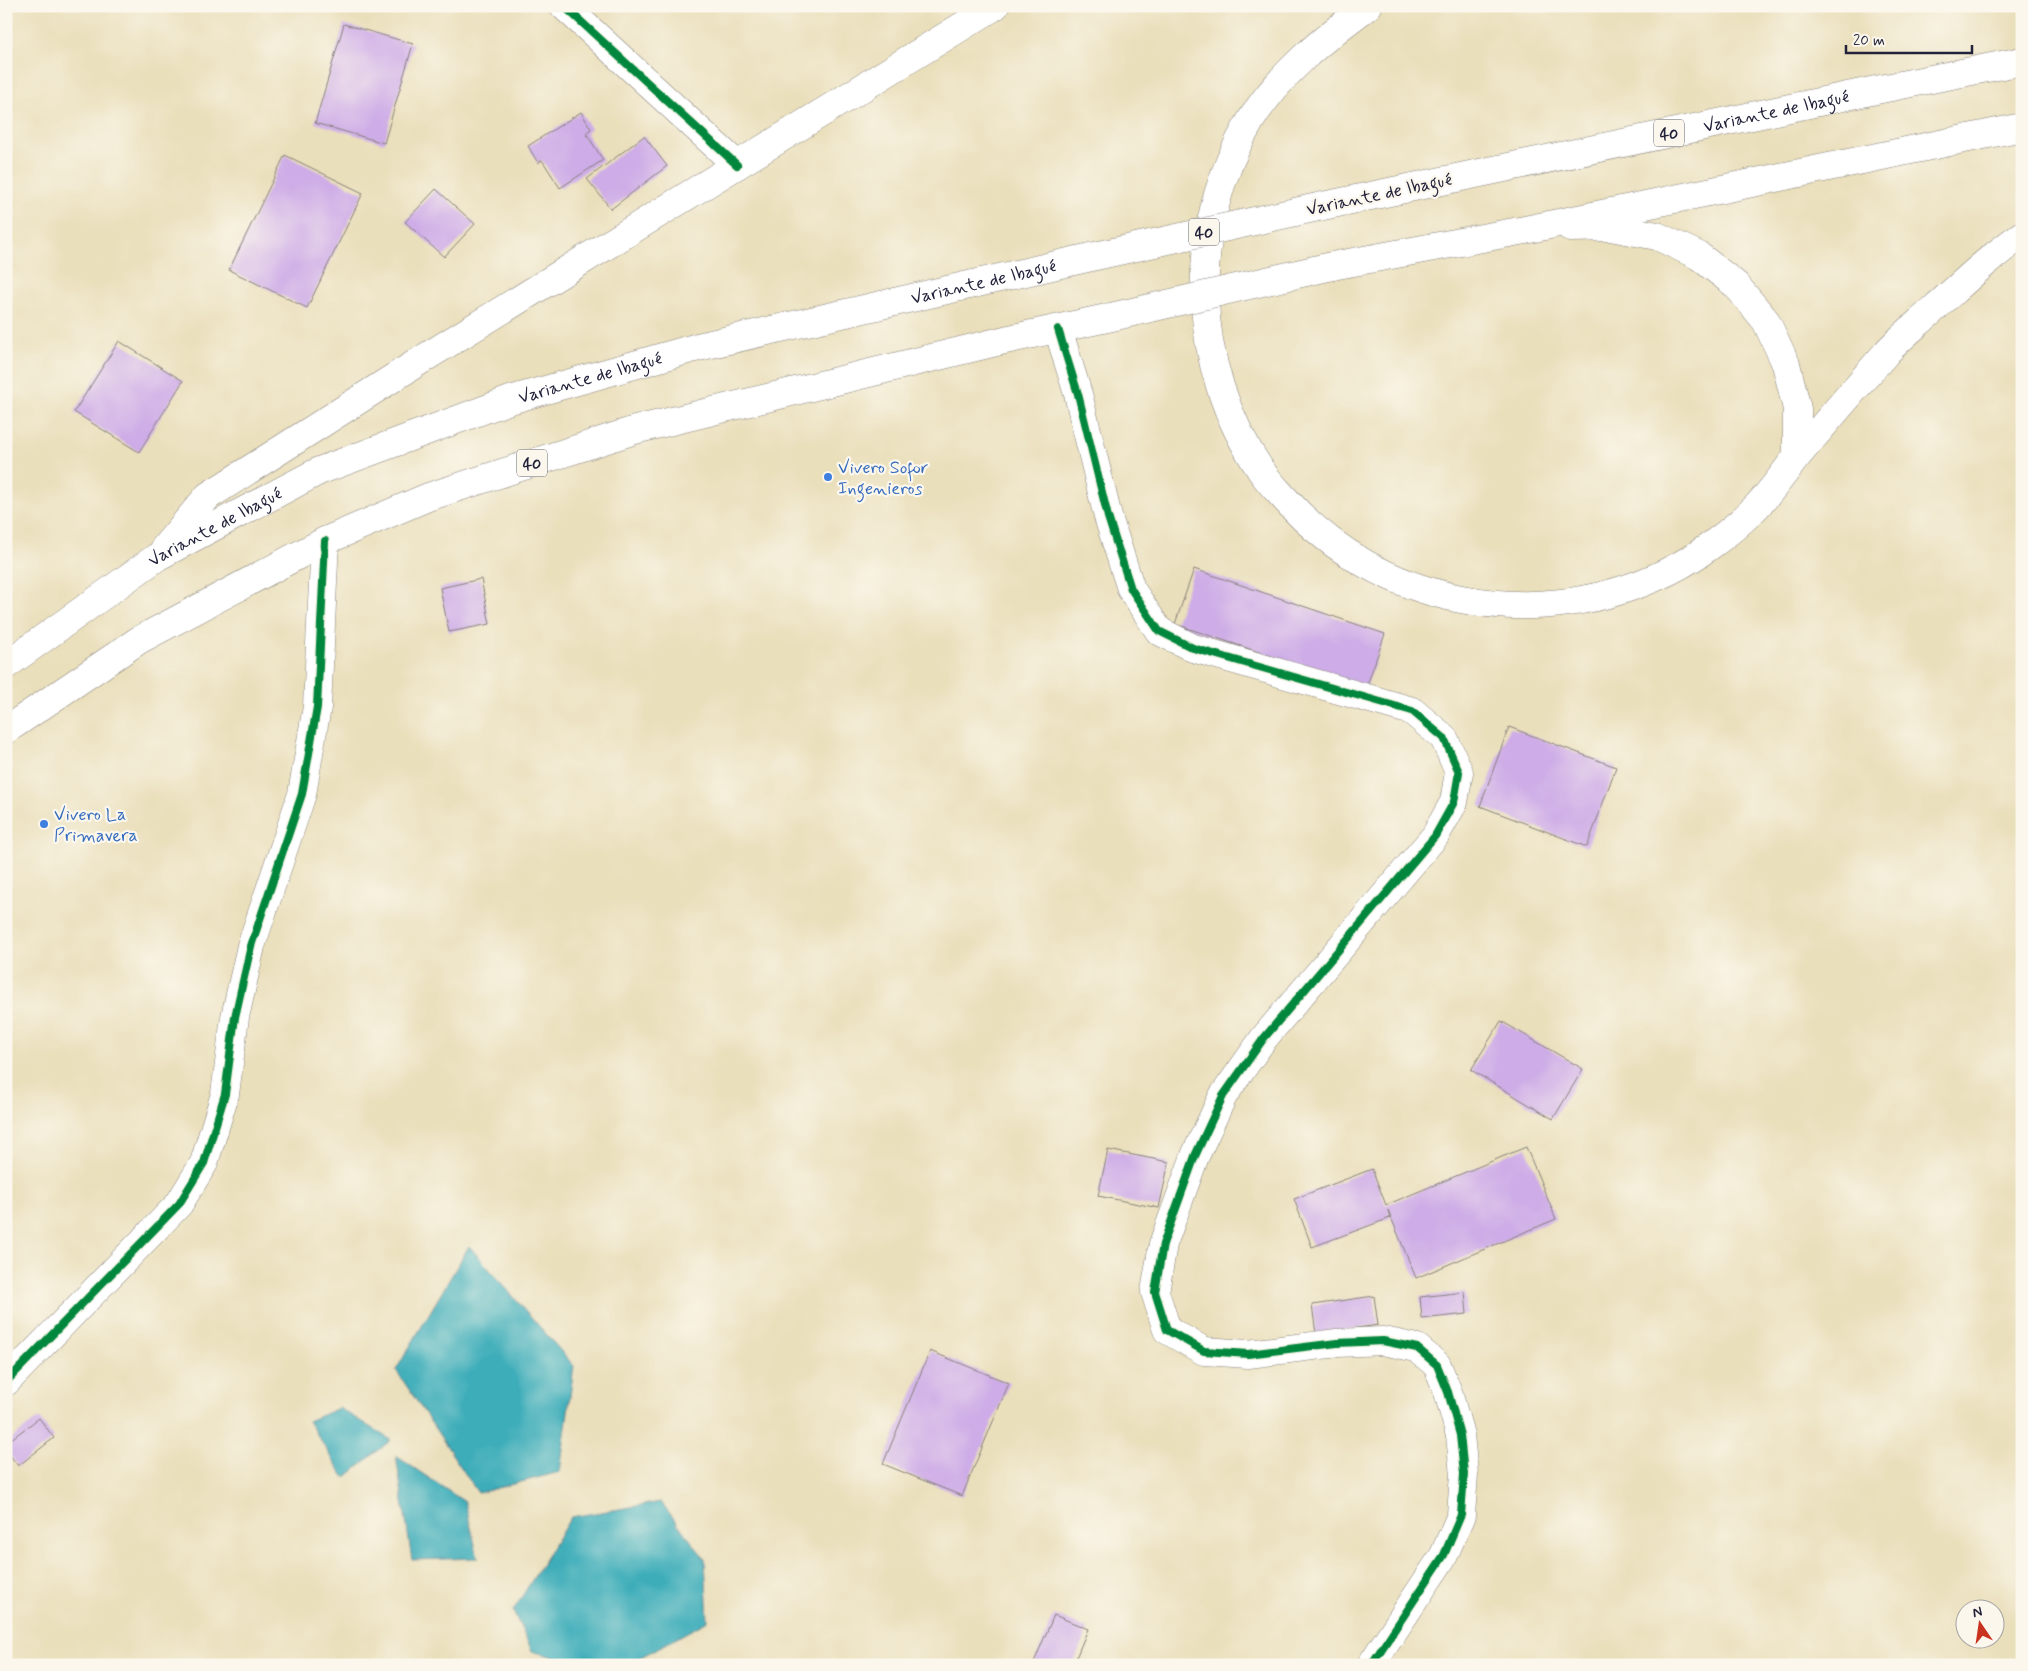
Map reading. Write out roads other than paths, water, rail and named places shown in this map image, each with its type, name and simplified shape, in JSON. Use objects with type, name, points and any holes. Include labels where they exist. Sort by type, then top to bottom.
[{"type":"main road","points":[[564,6],[737,165]]},
{"type":"main road","points":[[157,557],[208,496],[426,357],[995,6]]},
{"type":"main road","points":[[1368,6],[1338,28],[1291,69],[1252,119],[1224,175],[1208,236],[1204,298],[1211,360],[1231,419],[1263,473],[1304,520],[1354,558],[1410,586],[1470,602],[1533,606],[1569,602],[1596,598],[1655,578],[1710,547],[1758,506],[1797,456],[1891,348],[1997,252],[2022,235]]},
{"type":"main road","name":"Variante de Ibagué","points":[[6,665],[157,557],[318,472],[510,400],[698,347],[1318,207],[2022,61]]},
{"type":"main road","name":"40","points":[[6,730],[138,640],[325,541],[428,497],[635,430],[1332,266],[1525,230],[2022,127]]},
{"type":"main road","points":[[1525,230],[1611,227],[1657,236],[1700,256],[1736,285],[1766,321],[1786,364],[1796,409],[1797,456]]},
{"type":"main road","points":[[1058,329],[1078,394],[1108,517],[1131,590],[1159,631],[1193,648],[1412,710],[1444,738],[1459,772],[1454,802],[1435,836],[1264,1038],[1223,1096],[1195,1156],[1163,1244],[1155,1292],[1167,1330],[1204,1351],[1248,1354],[1337,1343],[1383,1341],[1416,1348],[1437,1365],[1448,1392],[1460,1435],[1464,1474],[1461,1515],[1444,1555],[1371,1665]]},
{"type":"main road","points":[[6,1382],[179,1204],[204,1163],[225,1094],[235,1017],[251,946],[302,794],[317,707],[325,541]]},
{"type":"water","points":[[469,1246],[574,1366],[560,1472],[478,1493],[396,1370]]},
{"type":"water","points":[[339,1408],[391,1440],[345,1478],[308,1421]]},
{"type":"water","points":[[396,1456],[465,1502],[478,1558],[412,1560]]},
{"type":"water","points":[[661,1502],[705,1559],[708,1621],[626,1665],[582,1665],[532,1651],[513,1611],[571,1517]]},
{"type":"place","name":"Vivero Sofor Ingenieros","points":[[828,477]]},
{"type":"place","name":"Vivero La Primavera","points":[[44,824]]}]
